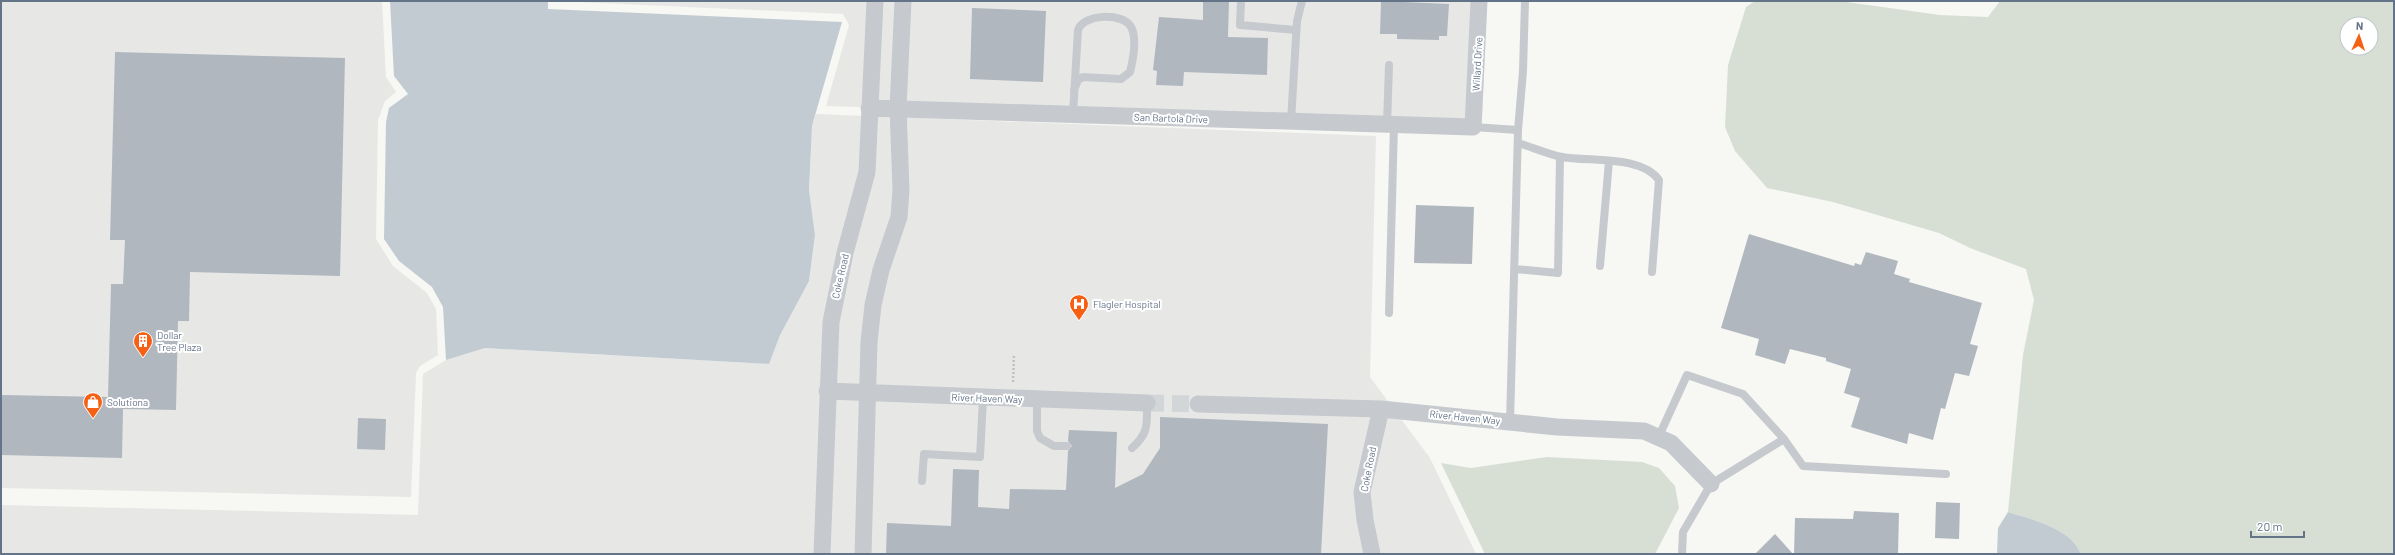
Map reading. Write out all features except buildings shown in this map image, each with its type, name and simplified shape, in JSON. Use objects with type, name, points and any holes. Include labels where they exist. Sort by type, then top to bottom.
[{"type":"street","name":"Coke Road","points":[[822,554],[827,391],[831,322],[837,290],[867,172],[875,1]]},
{"type":"street","points":[[863,554],[868,342],[873,305],[881,270],[899,217],[901,190],[898,108],[903,1]]},
{"type":"street","name":"Willard Drive","points":[[1474,128],[1479,1]]},
{"type":"street","name":"San Bartola Drive","points":[[869,108],[1474,128]]},
{"type":"street","name":"River Haven Way","points":[[827,391],[1147,403]]},
{"type":"street","name":"River Haven Way","points":[[1198,404],[1381,408],[1557,427],[1644,431],[1659,436],[1677,448],[1711,484]]},
{"type":"street","name":"Coke Road","points":[[1372,554],[1365,520],[1362,492],[1381,408]]},
{"type":"lane","points":[[1241,1],[1240,25],[1296,30]]},
{"type":"lane","points":[[1291,121],[1296,30],[1302,1]]},
{"type":"lane","points":[[1510,422],[1516,269],[1518,130],[1523,71],[1525,1]]},
{"type":"lane","points":[[1073,114],[1074,90],[1079,25],[1083,21],[1096,17],[1117,18],[1125,21],[1133,32],[1130,72],[1121,79],[1083,77],[1078,80],[1074,90]]},
{"type":"lane","points":[[1389,66],[1391,125],[1389,313]]},
{"type":"lane","points":[[1474,128],[1518,130]]},
{"type":"lane","points":[[1518,143],[1560,157],[1638,164],[1654,173],[1659,180],[1652,272]]},
{"type":"lane","points":[[1516,269],[1558,273],[1560,157]]},
{"type":"lane","points":[[1600,266],[1609,162]]},
{"type":"lane","points":[[1659,436],[1687,375],[1743,394],[1784,439],[1803,466],[1946,474]]},
{"type":"lane","points":[[922,481],[924,454],[980,457],[983,398]]},
{"type":"lane","points":[[1037,400],[1037,431],[1040,438],[1054,446],[1067,446]]},
{"type":"lane","points":[[1132,448],[1142,439],[1148,426],[1147,403]]},
{"type":"lane","points":[[1682,554],[1683,532],[1711,484],[1784,439]]},
{"type":"path","points":[[1013,385],[1014,355]]},
{"type":"shaded area","points":[[1,1],[382,1],[386,77],[396,92],[385,101],[378,120],[376,239],[393,266],[427,293],[436,309],[438,355],[420,366],[416,373],[411,497],[1,488]]},
{"type":"shaded area","points":[[390,1],[548,1],[548,9],[842,22],[812,126],[809,190],[815,235],[809,281],[780,335],[769,364],[485,348],[446,360],[443,307],[432,287],[399,261],[384,239],[386,122],[389,108],[408,94],[394,76]]},
{"type":"shaded area","points":[[556,1],[1487,1],[1482,121],[1328,122],[826,106],[849,25],[843,14]]},
{"type":"shaded area","points":[[1755,1],[1839,1],[1940,15],[1988,17],[2000,1],[2394,1],[2394,554],[2081,554],[2076,545],[2060,531],[2050,526],[2008,512],[2023,355],[2034,300],[2026,269],[1970,248],[1939,233],[1833,202],[1767,188],[1735,151],[1725,127],[1728,65],[1746,7]]},
{"type":"shaded area","name":"Flagler Hospital","points":[[816,114],[1376,136],[1370,377],[1430,458],[1476,554],[1,554],[1,505],[418,515],[423,374],[446,360],[485,348],[769,364],[779,335],[809,281],[815,235],[809,190],[812,126]]},
{"type":"shaded area","points":[[1547,457],[1642,462],[1659,468],[1675,486],[1679,508],[1655,554],[1485,554],[1441,463],[1471,468]]},
{"type":"shaded area","points":[[2008,512],[2050,526],[2060,531],[2076,545],[2081,554],[1997,554],[1998,528]]},
{"type":"tunnel","points":[[1147,403],[1198,404]]},
{"type":"place","name":"Flagler Hospital","points":[[1079,321]]},
{"type":"place","name":"Dollar Tree Plaza","points":[[143,358]]},
{"type":"place","name":"Solutiona","points":[[93,419]]}]
